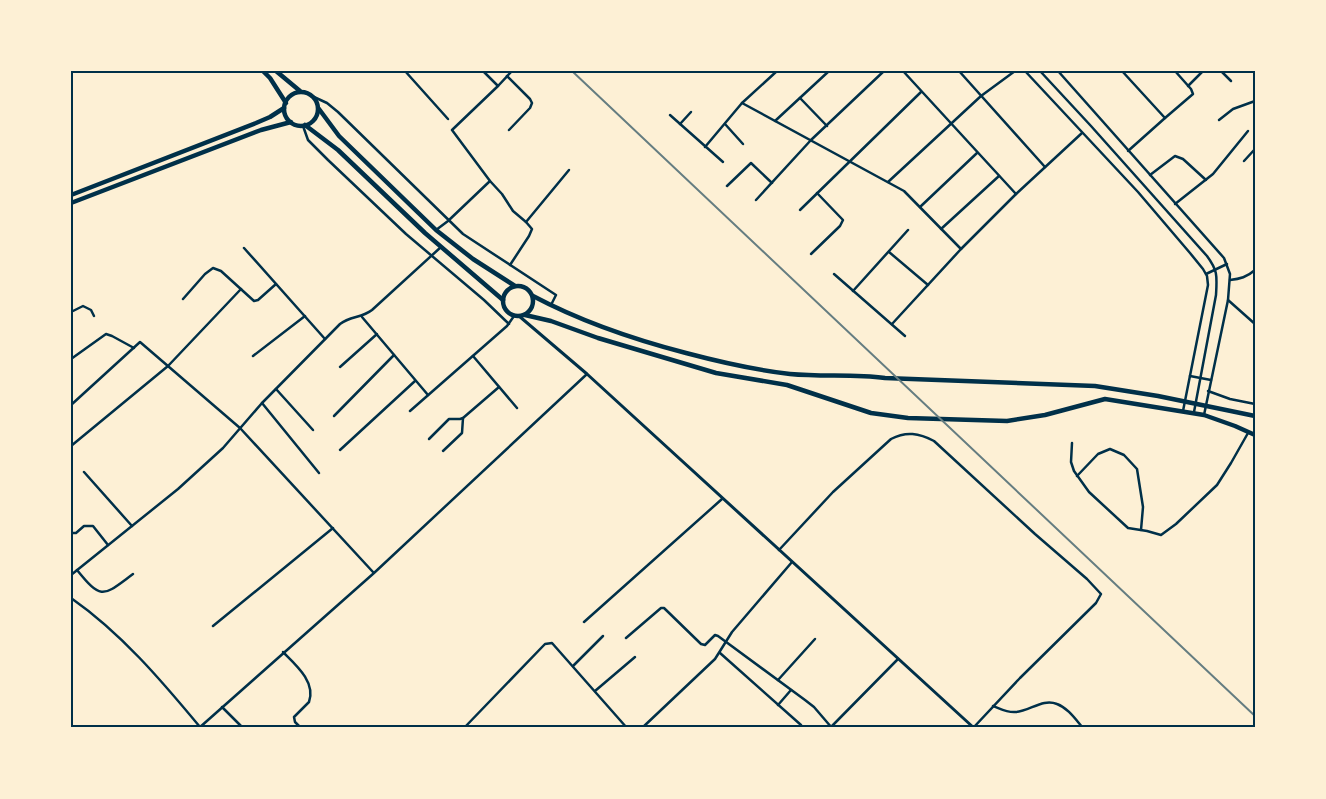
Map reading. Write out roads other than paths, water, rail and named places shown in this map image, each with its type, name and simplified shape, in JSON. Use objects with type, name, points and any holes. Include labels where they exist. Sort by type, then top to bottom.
[{"type":"highway","points":[[263,71],[270,78],[285,105],[286,117],[291,122]]},
{"type":"highway","points":[[276,71],[300,92],[309,94],[314,98],[318,109],[339,136],[436,230],[473,259],[514,286],[526,287],[533,296],[578,319],[663,347],[748,368],[812,375],[867,375],[885,378],[1095,386],[1186,401],[1255,416]]},
{"type":"highway","points":[[71,195],[270,117],[285,105],[291,95],[300,92]]},
{"type":"highway","points":[[304,125],[314,120],[318,109]]},
{"type":"highway","points":[[71,204],[261,130],[291,122],[304,125],[338,150],[441,247],[503,300]]},
{"type":"highway","points":[[514,286],[506,292],[503,300],[505,309],[519,316],[551,321],[598,338],[716,373],[787,386],[871,413],[908,418],[1007,421],[1046,415],[1105,399],[1204,415],[1255,435]]},
{"type":"highway","points":[[519,316],[533,307],[533,296]]},
{"type":"street","points":[[405,71],[448,120]]},
{"type":"street","points":[[483,71],[498,86]]},
{"type":"street","points":[[510,265],[532,229],[514,211],[452,130],[512,71]]},
{"type":"street","points":[[705,147],[742,103],[777,71]]},
{"type":"street","points":[[775,121],[829,71]]},
{"type":"street","points":[[756,200],[811,140],[884,71]]},
{"type":"street","points":[[903,71],[1016,194]]},
{"type":"street","points":[[959,71],[1046,167]]},
{"type":"street","points":[[888,182],[981,96],[1015,71]]},
{"type":"street","points":[[1025,71],[1138,192],[1190,253],[1206,275],[1208,285],[1184,411]]},
{"type":"street","points":[[1040,71],[1201,248],[1216,270],[1216,295],[1194,413]]},
{"type":"street","points":[[1058,71],[1228,264],[1230,280],[1228,300],[1204,415]]},
{"type":"street","points":[[1122,71],[1165,118]]},
{"type":"street","points":[[1128,151],[1191,97],[1193,92],[1175,71]]},
{"type":"street","points":[[1188,86],[1203,71]]},
{"type":"street","points":[[1220,71],[1231,81]]},
{"type":"street","points":[[507,76],[532,103],[530,108],[509,130]]},
{"type":"street","points":[[800,210],[921,92]]},
{"type":"street","points":[[314,98],[327,103],[338,112],[448,221],[471,240],[532,277],[556,295],[551,305]]},
{"type":"street","points":[[800,98],[827,126]]},
{"type":"street","points":[[1219,120],[1233,108],[1255,101]]},
{"type":"street","points":[[742,103],[904,191],[960,249]]},
{"type":"street","points":[[680,124],[691,112]]},
{"type":"street","points":[[670,115],[723,162]]},
{"type":"street","points":[[725,124],[743,144]]},
{"type":"street","points":[[304,125],[308,140],[432,257],[484,300],[509,324]]},
{"type":"street","points":[[1175,204],[1223,164],[1248,131]]},
{"type":"street","points":[[892,324],[960,249],[1082,133]]},
{"type":"street","points":[[1244,161],[1255,149]]},
{"type":"street","points":[[920,208],[977,153]]},
{"type":"street","points":[[1150,175],[1175,156],[1183,158],[1206,180]]},
{"type":"street","points":[[727,186],[751,163],[772,183]]},
{"type":"street","points":[[526,222],[569,170]]},
{"type":"street","points":[[941,229],[999,176]]},
{"type":"street","points":[[436,230],[490,181]]},
{"type":"street","points":[[811,254],[844,220],[817,193]]},
{"type":"street","points":[[853,291],[908,230]]},
{"type":"street","points":[[71,575],[178,489],[223,448],[262,403],[345,320],[362,316],[372,310],[441,247]]},
{"type":"street","points":[[244,248],[325,339]]},
{"type":"street","points":[[889,252],[928,285]]},
{"type":"street","points":[[1206,275],[1228,264]]},
{"type":"street","points":[[183,299],[204,274],[213,268],[221,271],[256,301],[276,284]]},
{"type":"street","points":[[1230,280],[1242,278],[1255,270]]},
{"type":"street","points":[[834,274],[905,336]]},
{"type":"street","points":[[71,446],[168,366],[241,290]]},
{"type":"street","points":[[1228,300],[1255,324]]},
{"type":"street","points":[[71,312],[83,306],[91,310],[94,316]]},
{"type":"street","points":[[253,356],[305,316]]},
{"type":"street","points":[[362,316],[428,396]]},
{"type":"street","points":[[410,411],[519,316],[587,374],[722,499],[974,727],[1020,678],[1096,603],[1101,594],[1087,579],[934,441],[908,433],[891,439],[833,492],[779,550]]},
{"type":"street","points":[[71,359],[106,334],[134,348]]},
{"type":"street","points":[[340,367],[377,334]]},
{"type":"street","points":[[71,405],[140,342],[240,428],[374,573]]},
{"type":"street","points":[[334,416],[394,355]]},
{"type":"street","points":[[473,356],[517,408]]},
{"type":"street","points":[[71,598],[107,625],[160,680],[200,727],[374,573],[587,374]]},
{"type":"street","points":[[1190,376],[1211,380]]},
{"type":"street","points":[[340,450],[415,381]]},
{"type":"street","points":[[429,439],[450,418],[463,418],[500,387]]},
{"type":"street","points":[[276,389],[313,430]]},
{"type":"street","points":[[1208,391],[1230,399],[1255,404]]},
{"type":"street","points":[[262,403],[319,473]]},
{"type":"street","points":[[443,451],[461,435],[463,418]]},
{"type":"street","points":[[1072,443],[1071,462],[1077,476],[1089,492],[1124,526],[1132,530],[1141,530],[1159,535],[1164,534],[1217,485],[1248,431]]},
{"type":"street","points":[[1077,476],[1091,460],[1105,450],[1115,450],[1124,455],[1137,469],[1143,507],[1141,530]]},
{"type":"street","points":[[84,472],[132,526]]},
{"type":"street","points":[[584,622],[722,499]]},
{"type":"street","points":[[71,533],[76,533],[84,526],[93,526],[108,545]]},
{"type":"street","points":[[213,626],[333,528]]},
{"type":"street","points":[[644,727],[715,660],[732,632],[792,562]]},
{"type":"street","points":[[76,570],[91,588],[100,593],[106,593],[133,574]]},
{"type":"street","points":[[626,638],[663,608],[701,644],[707,644],[716,635],[726,641],[814,707],[831,727],[898,659]]},
{"type":"street","points":[[573,666],[603,636]]},
{"type":"street","points":[[778,680],[815,639]]},
{"type":"street","points":[[464,728],[545,644],[554,644],[627,728]]},
{"type":"street","points":[[284,652],[303,673],[310,692],[309,702],[294,717],[295,722],[301,728]]},
{"type":"street","points":[[720,653],[801,725]]},
{"type":"street","points":[[596,692],[635,657]]},
{"type":"street","points":[[778,705],[791,690]]},
{"type":"street","points":[[993,706],[1006,712],[1014,712],[1046,702],[1052,702],[1064,708],[1083,728]]},
{"type":"street","points":[[222,707],[243,728]]},
{"type":"railway","points":[[572,71],[1255,716]]}]
